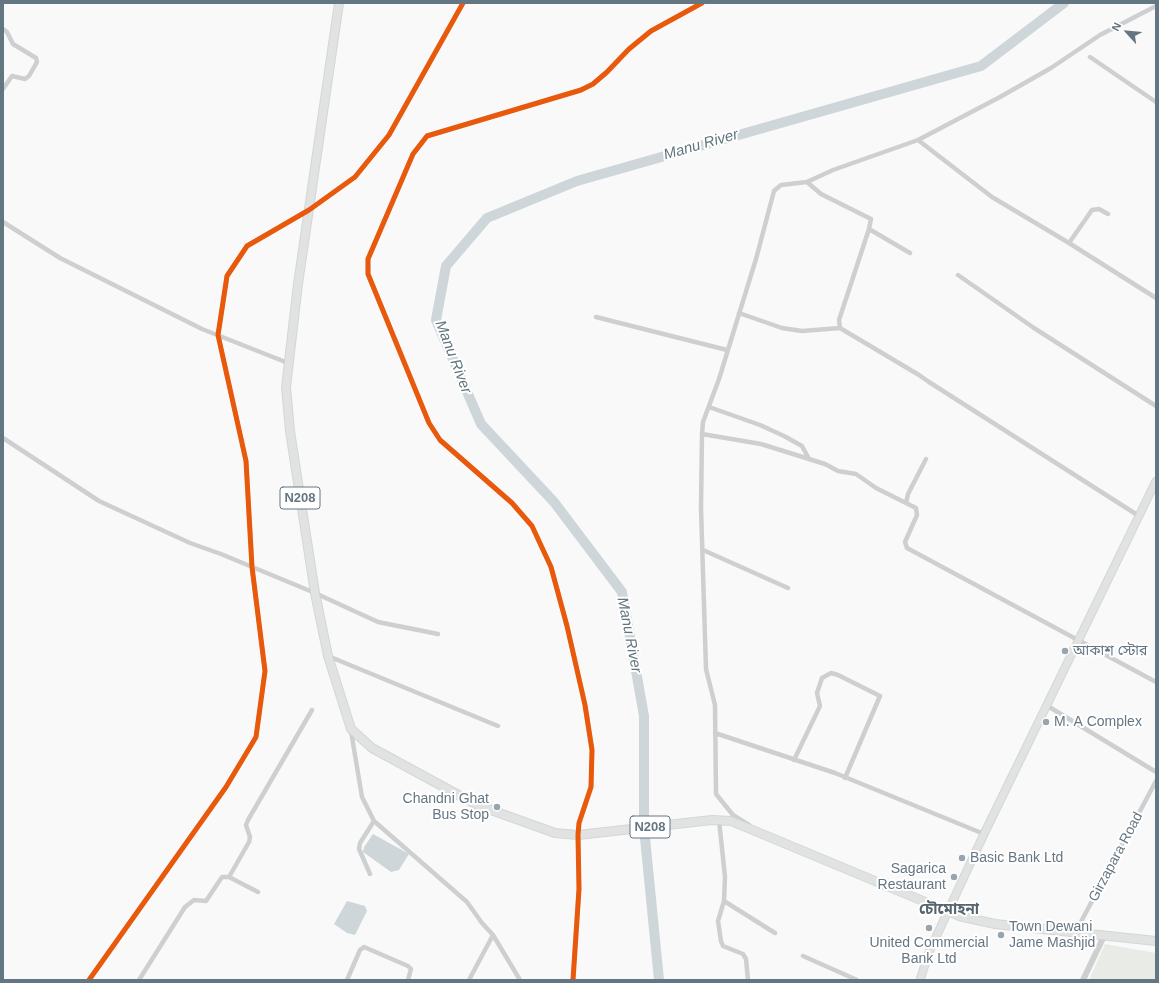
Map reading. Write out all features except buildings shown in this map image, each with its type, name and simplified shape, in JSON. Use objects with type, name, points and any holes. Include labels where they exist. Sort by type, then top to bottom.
[{"type":"highway","name":"N208","points":[[340,3],[309,210],[286,387],[290,431],[315,593],[328,656],[351,729],[372,748],[477,805],[555,833],[578,835],[715,820],[731,821],[959,916],[995,924],[1156,941]]},
{"type":"main road","points":[[920,980],[929,952],[947,911],[1077,639],[1139,516],[1154,492],[1156,481]]},
{"type":"street","points":[[89,980],[226,787],[256,737],[265,671],[252,567],[246,461],[218,335],[227,276],[247,246],[309,210],[355,177],[389,135],[463,3]]},
{"type":"street","points":[[573,980],[579,889],[579,822],[591,787],[592,750],[584,698],[551,567],[532,526],[512,503],[440,440],[429,423],[368,274],[368,259],[413,154],[427,136],[581,90],[593,84],[629,49],[651,31],[702,3]]},
{"type":"street","points":[[770,837],[733,815],[716,794],[715,705],[706,669],[702,434],[703,422],[728,350],[756,259],[774,191],[781,185],[807,182],[833,170],[918,140],[1000,97],[1051,68],[1100,35],[1156,6]]},
{"type":"street","points":[[3,29],[7,32],[13,44],[36,58],[37,62],[25,79],[12,76],[3,89]]},
{"type":"street","points":[[1090,57],[1156,102]]},
{"type":"street","points":[[918,140],[992,196],[1156,298]]},
{"type":"street","points":[[807,182],[821,194],[871,218],[869,229],[839,320],[840,328]]},
{"type":"street","points":[[1069,243],[1092,210],[1099,209],[1108,214]]},
{"type":"street","points":[[3,222],[60,258],[218,335],[288,363]]},
{"type":"street","points":[[869,229],[910,253]]},
{"type":"street","points":[[958,275],[1034,328],[1156,406]]},
{"type":"street","points":[[739,313],[782,328],[795,330],[840,328],[919,375],[1139,516]]},
{"type":"street","points":[[596,317],[728,350]]},
{"type":"street","points":[[709,407],[760,424],[784,436],[802,446],[809,459]]},
{"type":"street","points":[[702,434],[761,444],[825,464],[838,471],[856,474],[876,488],[916,508],[917,511],[905,542],[907,548],[1156,682]]},
{"type":"street","points":[[3,438],[99,501],[190,543],[315,593],[383,624],[420,629],[438,634]]},
{"type":"street","points":[[906,503],[908,494],[926,459]]},
{"type":"street","points":[[703,550],[788,588]]},
{"type":"street","points":[[328,656],[498,726]]},
{"type":"street","points":[[794,760],[820,706],[817,693],[822,678],[831,674],[838,675],[880,696],[845,778]]},
{"type":"street","points":[[1046,705],[1156,772]]},
{"type":"street","points":[[229,877],[249,842],[250,837],[246,825],[248,820],[312,710]]},
{"type":"street","points":[[351,729],[362,797],[374,821],[467,902],[482,923],[493,935],[520,980]]},
{"type":"street","points":[[715,733],[845,778],[984,834]]},
{"type":"street","name":"Girzapara Road","points":[[1075,933],[1156,781]]},
{"type":"street","points":[[715,820],[725,877],[724,901],[718,921],[721,941],[723,946],[743,954],[746,960],[748,980]]},
{"type":"street","points":[[370,874],[361,857],[359,846],[374,821]]},
{"type":"street","points":[[139,980],[189,902],[194,900],[206,901],[222,878],[229,877],[258,892]]},
{"type":"street","points":[[724,901],[775,932]]},
{"type":"street","points":[[468,980],[493,935]]},
{"type":"street","points":[[1083,980],[1104,936]]},
{"type":"street","points":[[347,980],[360,950],[364,947],[411,967],[408,980]]},
{"type":"street","points":[[804,956],[857,980]]},
{"type":"shaded area","points":[[373,834],[409,854],[399,870],[391,872],[363,852],[364,847]]},
{"type":"shaded area","points":[[347,901],[365,906],[367,911],[355,935],[347,933],[334,924]]},
{"type":"shaded area","points":[[1105,944],[1156,953],[1156,980],[1089,980]]},
{"type":"waterway","name":"Manu River","points":[[659,980],[644,828],[644,716],[622,592],[554,502],[481,424],[436,320],[446,266],[487,218],[577,181],[981,66],[1064,3]]},
{"type":"cycle path","points":[[89,980],[226,787],[256,737],[265,671],[252,567],[246,461],[218,335],[227,276],[247,246],[309,210],[355,177],[389,135],[463,3]]},
{"type":"cycle path","points":[[573,980],[579,889],[578,835],[579,823],[591,787],[592,750],[585,705],[567,626],[551,567],[532,526],[512,503],[440,440],[429,423],[368,274],[368,259],[413,154],[427,136],[581,90],[593,84],[629,49],[651,31],[702,3]]},
{"type":"place","name":"আকাশ স্টোর","points":[[1065,651]]},
{"type":"place","name":"M. A Complex","points":[[1046,722]]},
{"type":"place","name":"Chandni Ghat Bus Stop","points":[[497,807]]},
{"type":"place","name":"Basic Bank Ltd","points":[[962,858]]},
{"type":"place","name":"Sagarica Restaurant","points":[[954,877]]},
{"type":"place","name":"United Commercial Bank Ltd","points":[[929,928]]},
{"type":"place","name":"Town Dewani Jame Mashjid","points":[[1001,935]]},
{"type":"district","name":"চৌমোহনা","points":[[949,910]]}]
